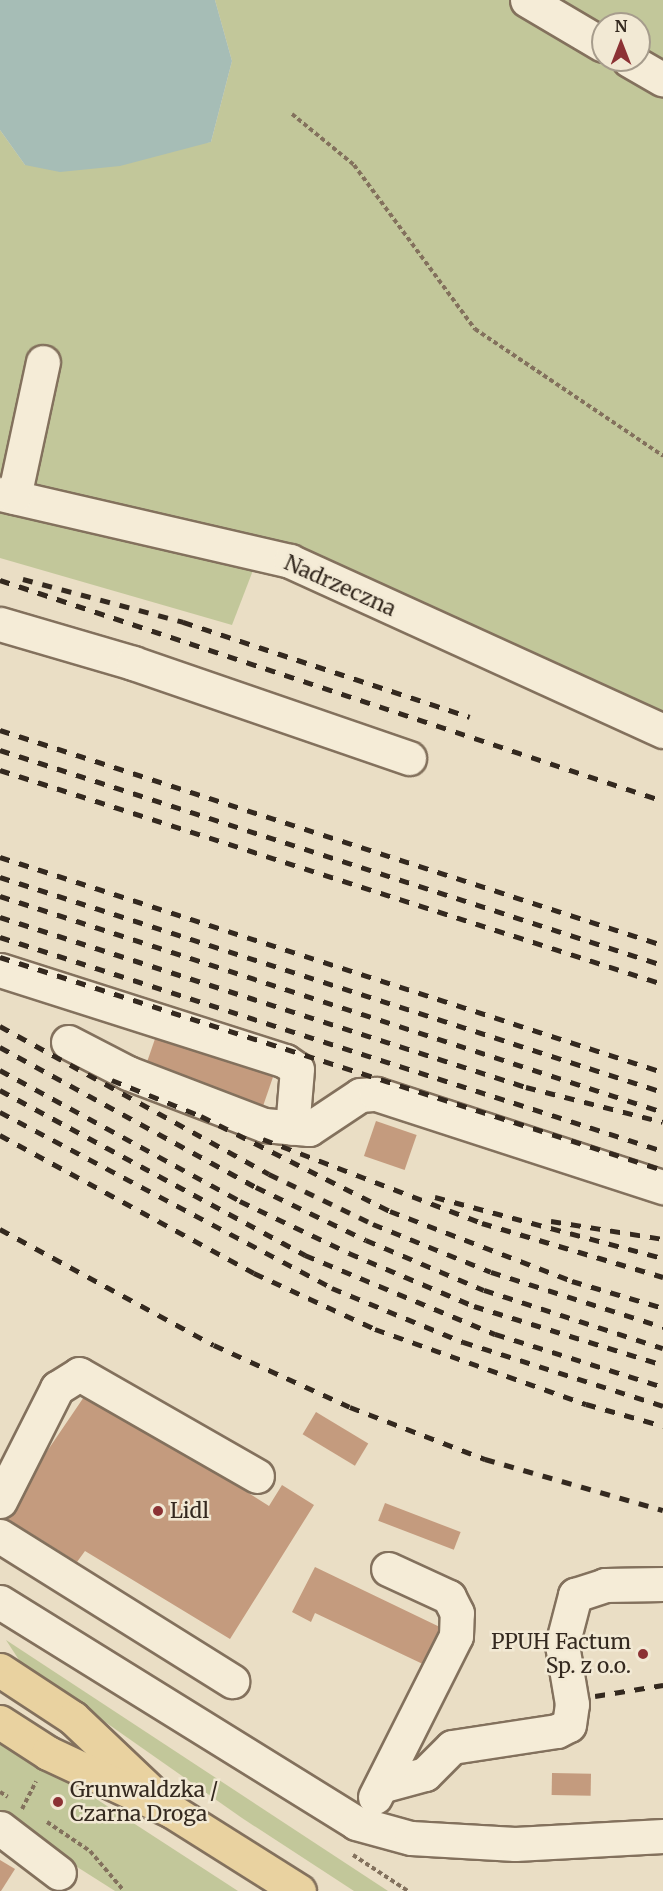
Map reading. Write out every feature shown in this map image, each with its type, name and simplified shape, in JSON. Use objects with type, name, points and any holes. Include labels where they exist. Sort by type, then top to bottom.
[{"type":"main road","points":[[0,1670],[73,1718],[172,1811]]},
{"type":"main road","points":[[0,1722],[48,1753],[172,1811],[299,1891]]},
{"type":"street","points":[[527,0],[591,38]]},
{"type":"street","points":[[649,72],[663,80]]},
{"type":"street","points":[[7,496],[43,362]]},
{"type":"street","name":"Nadrzeczna","points":[[7,496],[290,561],[663,731]]},
{"type":"street","points":[[0,624],[133,663],[409,758]]},
{"type":"street","points":[[0,970],[285,1061],[297,1069],[292,1128]]},
{"type":"street","points":[[68,1042],[159,1085],[264,1125],[309,1129],[360,1095],[376,1094],[663,1187]]},
{"type":"street","points":[[0,1501],[57,1388],[79,1374],[257,1476]]},
{"type":"street","points":[[0,1536],[232,1682]]},
{"type":"street","points":[[356,1823],[384,1785],[456,1636],[458,1613],[449,1597],[388,1569]]},
{"type":"street","points":[[384,1785],[425,1774],[452,1747],[557,1731],[569,1725],[572,1704],[562,1645],[575,1595],[605,1585],[663,1584]]},
{"type":"street","points":[[0,1602],[356,1823],[411,1838],[515,1844],[663,1836]]},
{"type":"street","points":[[12,1818],[59,1872]]},
{"type":"path","points":[[292,114],[354,165],[475,329],[663,456]]},
{"type":"path","points":[[12,1818],[36,1781]]},
{"type":"path","points":[[114,1876],[124,1891]]},
{"type":"green space","points":[[215,0],[663,0],[663,727],[408,613],[0,484],[0,130],[25,165],[211,142],[232,61]]},
{"type":"green space","points":[[0,503],[257,560],[232,625],[0,558]]},
{"type":"green space","points":[[6,1640],[388,1891],[354,1891],[242,1818],[21,1663]]},
{"type":"green space","points":[[0,1740],[84,1791],[238,1891],[115,1891],[0,1818]]},
{"type":"water","points":[[0,0],[215,0],[232,61],[211,142],[120,166],[60,172],[25,165],[0,130]]},
{"type":"building","points":[[156,1036],[273,1076],[263,1106],[146,1065]]},
{"type":"building","points":[[376,1121],[417,1135],[405,1170],[364,1156]]},
{"type":"building","name":"Lidl","points":[[88,1391],[269,1506],[282,1485],[314,1505],[230,1639],[85,1551],[77,1562],[3,1516]]},
{"type":"building","points":[[316,1412],[368,1443],[355,1466],[303,1434]]},
{"type":"building","points":[[385,1503],[461,1532],[454,1550],[378,1521]]},
{"type":"building","points":[[315,1567],[444,1629],[427,1666],[315,1613],[311,1622],[292,1612]]},
{"type":"building","points":[[552,1773],[591,1774],[591,1796],[552,1795]]},
{"type":"building","points":[[0,1860],[15,1869],[1,1891],[0,1891]]},
{"type":"railway","points":[[23,579],[183,622],[470,717]]},
{"type":"railway","points":[[0,580],[663,801]]},
{"type":"railway","points":[[0,730],[663,945]]},
{"type":"railway","points":[[0,750],[663,965]]},
{"type":"railway","points":[[0,770],[663,984]]},
{"type":"railway","points":[[0,857],[663,1072]]},
{"type":"railway","points":[[0,877],[663,1092]]},
{"type":"railway","points":[[0,896],[663,1112]]},
{"type":"railway","points":[[0,917],[526,1087],[663,1122]]},
{"type":"railway","points":[[0,937],[663,1151]]},
{"type":"railway","points":[[0,957],[663,1170]]},
{"type":"railway","points":[[0,1026],[269,1174],[373,1224],[491,1272],[663,1327]]},
{"type":"railway","points":[[0,1047],[256,1187],[366,1240],[484,1290],[663,1348]]},
{"type":"railway","points":[[0,1070],[240,1201],[349,1253],[474,1306],[663,1365]]},
{"type":"railway","points":[[112,1080],[201,1116],[390,1211],[572,1281],[663,1308]]},
{"type":"railway","points":[[0,1090],[305,1255],[495,1334],[663,1387]]},
{"type":"railway","points":[[0,1112],[332,1288],[463,1342],[663,1406]]},
{"type":"railway","points":[[0,1135],[254,1273],[375,1329],[586,1404],[663,1426]]},
{"type":"railway","points":[[263,1139],[482,1223],[663,1277]]},
{"type":"railway","points":[[435,1197],[663,1258]]},
{"type":"railway","points":[[551,1221],[663,1239]]},
{"type":"railway","points":[[0,1229],[214,1345],[350,1407],[485,1459],[663,1510]]},
{"type":"railway","points":[[595,1696],[663,1685]]},
{"type":"place","name":"Lidl","points":[[158,1511]]},
{"type":"place","name":"PPUH Factum Sp. z o.o.","points":[[643,1654]]},
{"type":"place","name":"Grunwaldzka / Czarna Droga","points":[[58,1802]]}]
